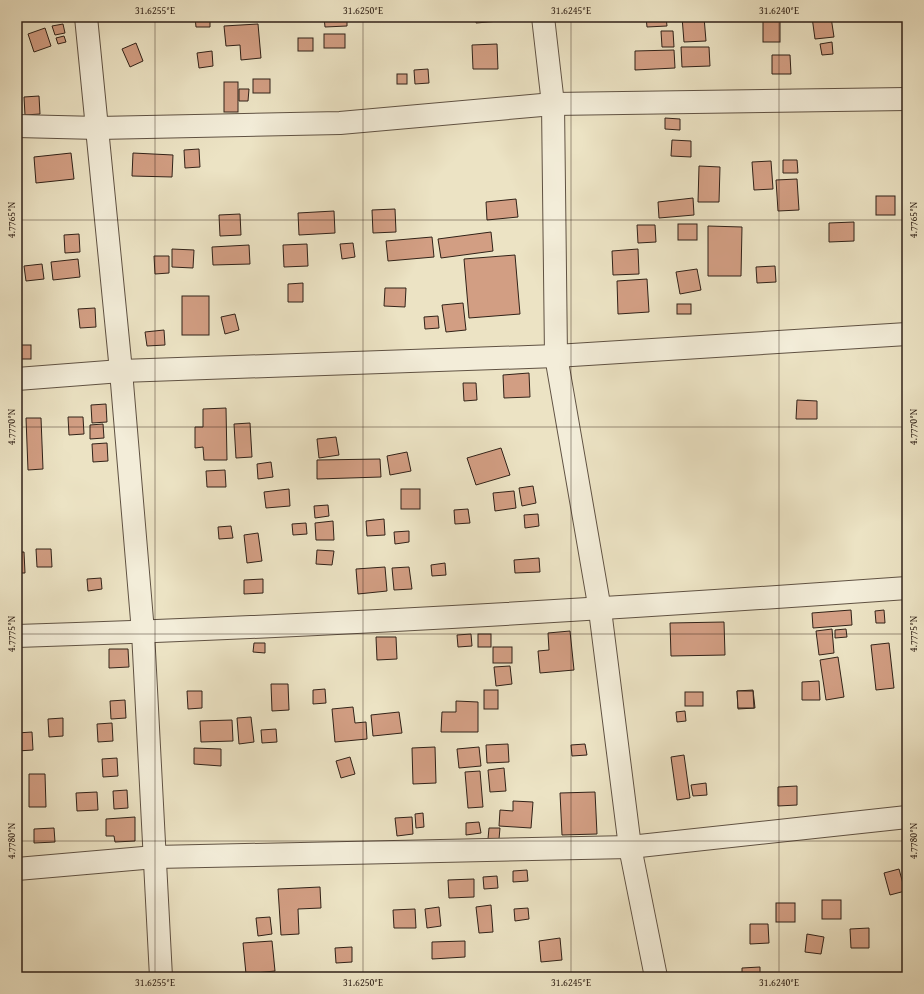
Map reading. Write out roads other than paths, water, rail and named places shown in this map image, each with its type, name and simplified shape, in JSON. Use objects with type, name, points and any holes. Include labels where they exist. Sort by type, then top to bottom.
[{"type":"street","points":[[86,17],[121,371],[143,632],[162,977]]},
{"type":"street","points":[[543,17],[553,104],[556,356],[600,610],[630,847],[656,977]]},
{"type":"street","points":[[17,126],[98,128],[340,123],[553,104],[907,99]]},
{"type":"street","points":[[17,379],[121,371],[556,356],[907,334]]},
{"type":"street","points":[[17,636],[143,632],[600,610],[907,588]]},
{"type":"street","points":[[17,869],[155,857],[630,847],[907,817]]}]
